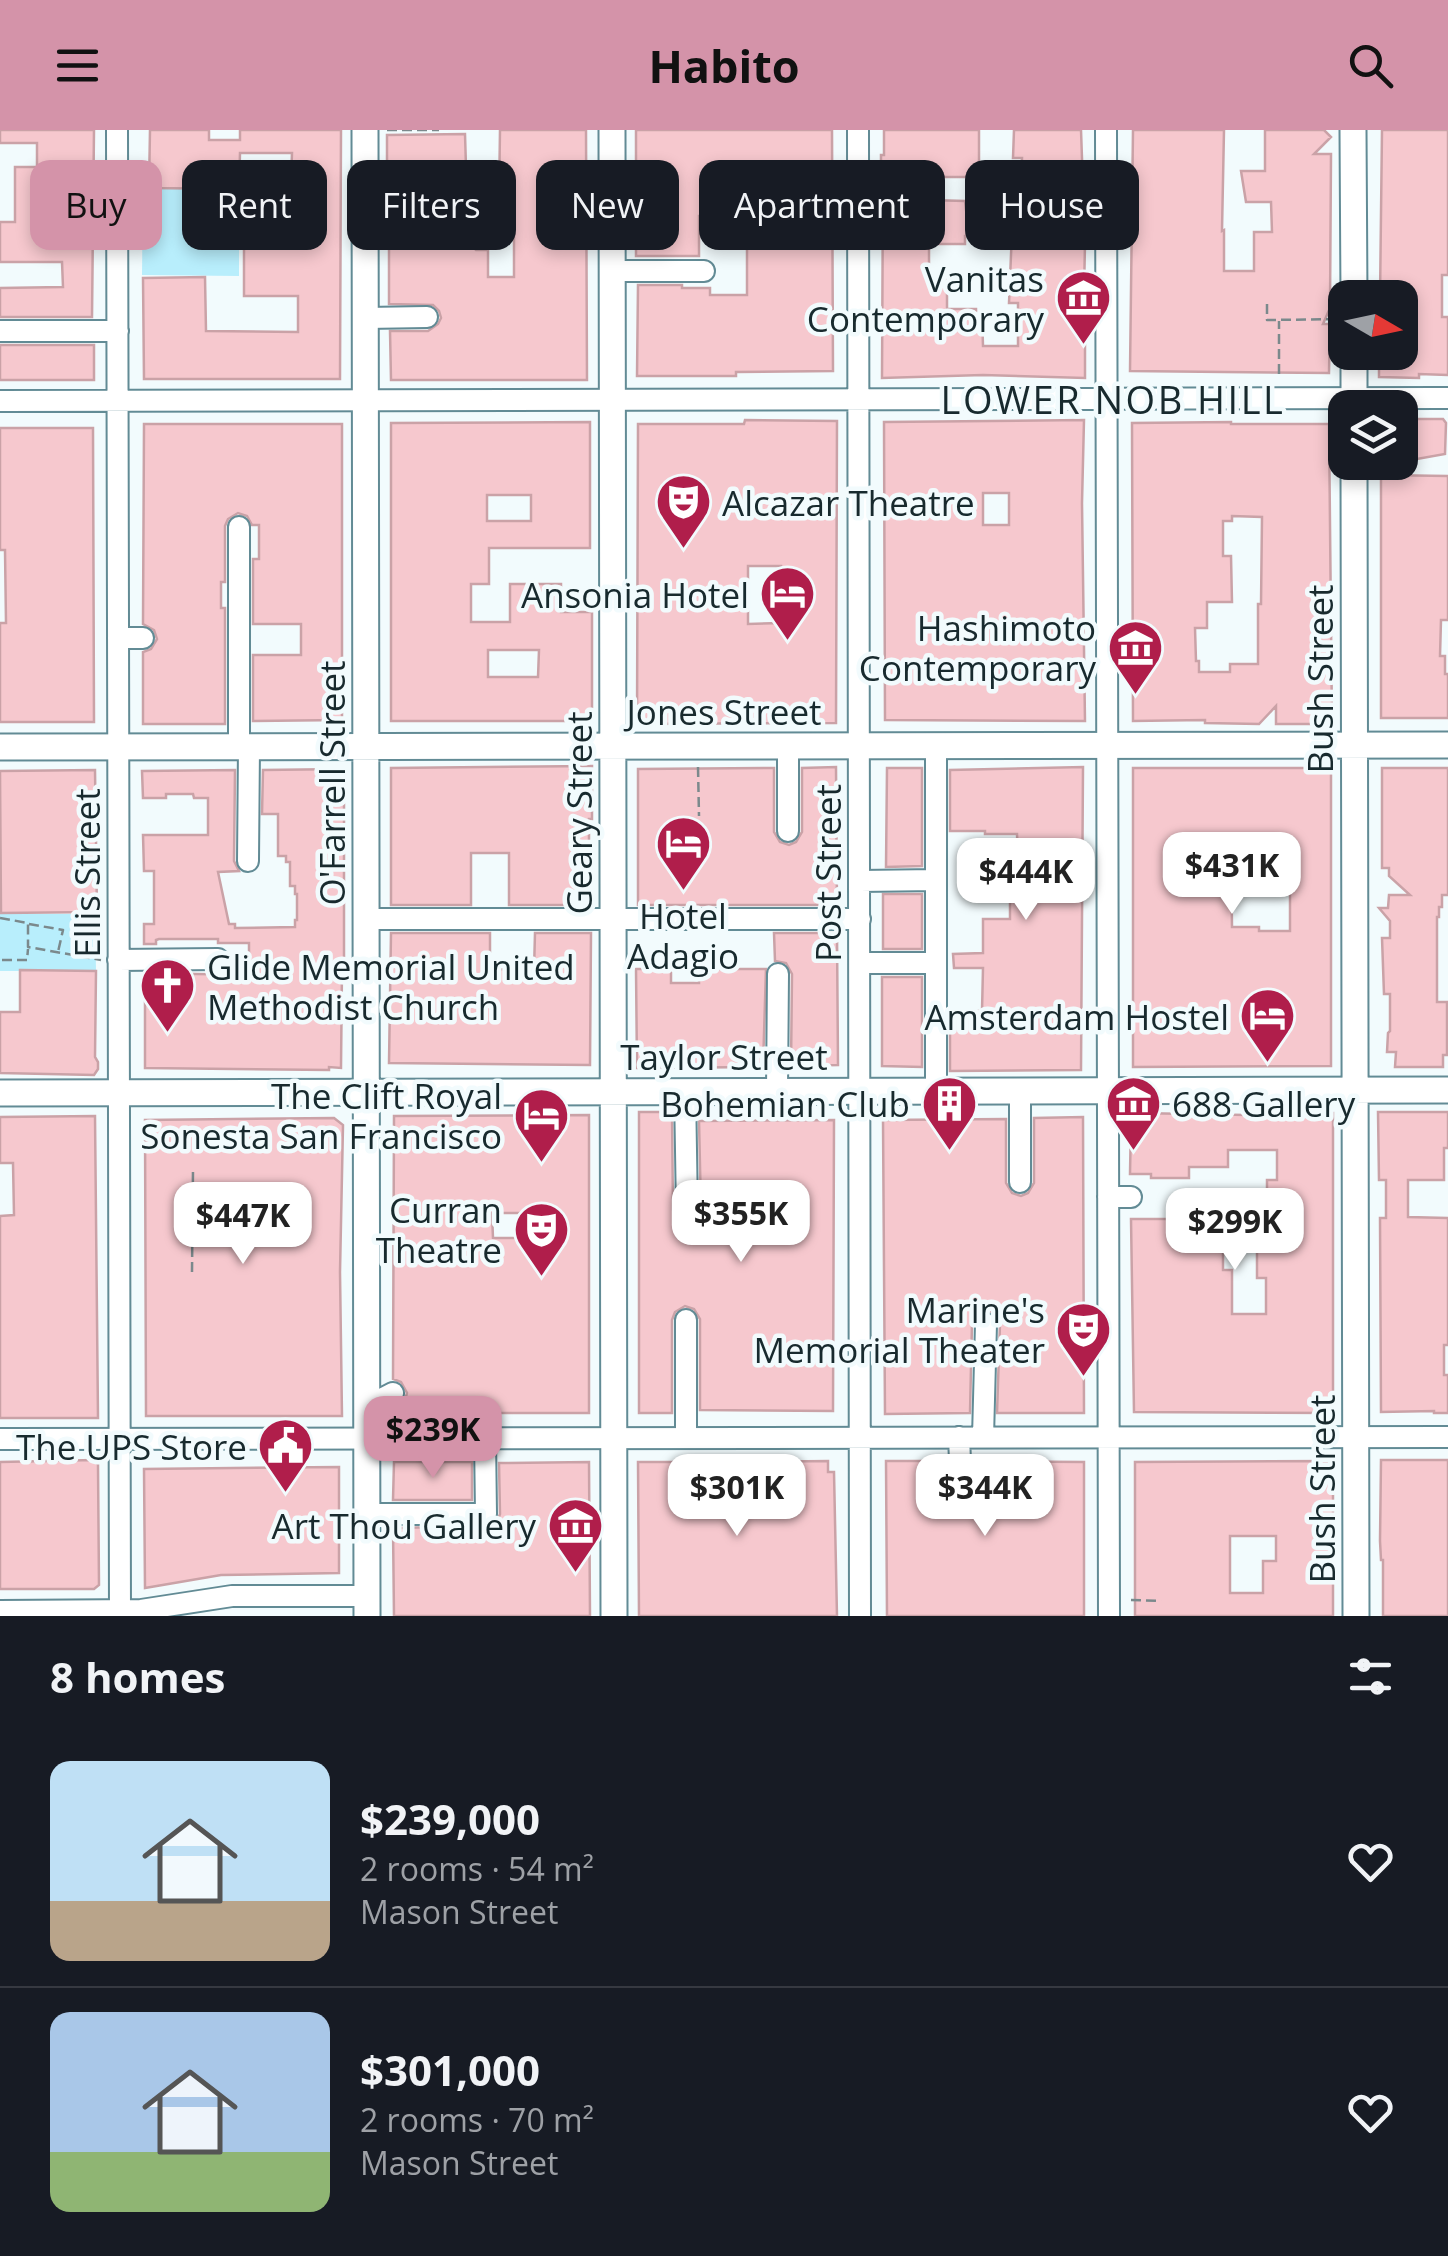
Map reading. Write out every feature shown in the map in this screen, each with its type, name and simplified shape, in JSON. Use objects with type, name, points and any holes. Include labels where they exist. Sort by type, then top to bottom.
[{"type":"main road","name":"O'Farrell Street","points":[[365,130],[366,160]]},
{"type":"main road","name":"Geary Street","points":[[612,130],[614,1616]]},
{"type":"main road","points":[[1353,130],[1354,280]]},
{"type":"main road","name":"O'Farrell Street","points":[[366,250],[367,1606]]},
{"type":"main road","name":"Bush Street","points":[[1354,480],[1356,1616]]},
{"type":"main road","name":"Jones Street","points":[[0,747],[1448,744]]},
{"type":"main road","name":"Taylor Street","points":[[0,1092],[1448,1090]]},
{"type":"street","name":"Ellis Street","points":[[117,130],[117,160]]},
{"type":"street","name":"Post Street","points":[[858,130],[860,1616]]},
{"type":"street","points":[[1106,130],[1109,1616]]},
{"type":"street","name":"Ellis Street","points":[[118,250],[118,746],[110,960],[119,1092],[120,1613]]},
{"type":"street","points":[[612,271],[704,271]]},
{"type":"street","points":[[366,318],[428,317]]},
{"type":"street","points":[[0,332],[118,330]]},
{"type":"street","points":[[1418,400],[1448,398]]},
{"type":"street","points":[[0,401],[1107,399],[1328,403]]},
{"type":"street","points":[[239,527],[248,861]]},
{"type":"street","points":[[118,638],[143,638]]},
{"type":"street","points":[[788,745],[788,831]]},
{"type":"street","points":[[936,745],[936,1091]]},
{"type":"street","points":[[860,880],[936,880]]},
{"type":"street","points":[[366,919],[860,918]]},
{"type":"street","points":[[110,960],[218,959]]},
{"type":"street","points":[[860,962],[936,963]]},
{"type":"street","points":[[778,974],[778,1091]]},
{"type":"street","points":[[1020,1091],[1020,1182]]},
{"type":"street","points":[[686,1092],[687,1210]]},
{"type":"street","points":[[1108,1197],[1131,1197]]},
{"type":"street","points":[[686,1320],[686,1438]]},
{"type":"street","points":[[983,1437],[986,1324]]},
{"type":"street","points":[[366,1407],[393,1393]]},
{"type":"street","points":[[443,1414],[443,1438]]},
{"type":"street","points":[[959,1437],[960,1461]]},
{"type":"street","points":[[0,1439],[1448,1437]]},
{"type":"street","points":[[367,1514],[486,1514],[485,1438]]},
{"type":"street","points":[[0,1610],[120,1613],[232,1596],[367,1606]]},
{"type":"path","points":[[380,130],[439,130]]},
{"type":"path","points":[[1266,304],[1267,320],[1328,319]]},
{"type":"path","points":[[1278,374],[1279,320]]},
{"type":"path","points":[[698,746],[698,816]]},
{"type":"path","points":[[0,918],[63,930],[58,954]]},
{"type":"path","points":[[2,960],[27,960],[28,924]]},
{"type":"path","points":[[28,947],[110,960]]},
{"type":"path","points":[[192,1272],[193,1170]]},
{"type":"path","points":[[1131,1600],[1162,1601]]},
{"type":"shaded area","points":[[162,188],[182,188],[182,250],[239,250],[239,276],[142,275],[142,250],[162,250]]},
{"type":"shaded area","points":[[0,914],[95,914],[96,971],[0,971]]},
{"type":"building","points":[[0,130],[94,130],[94,160],[37,160],[37,143],[0,143]]},
{"type":"building","points":[[150,130],[209,130],[209,140],[240,140],[240,130],[341,130],[340,379],[144,379],[143,278],[205,277],[206,331],[298,332],[298,296],[244,296],[244,250],[327,250],[327,160],[292,160],[292,153],[240,153],[240,160],[182,160],[182,188],[162,188],[162,160],[149,160]]},
{"type":"building","points":[[500,130],[586,130],[586,160],[536,160],[536,250],[586,250],[587,380],[391,380],[390,331],[428,331],[441,318],[433,305],[389,304],[389,250],[488,250],[488,277],[514,277],[516,160],[500,160]]},
{"type":"building","points":[[636,130],[832,130],[832,160],[699,160],[699,256],[636,256],[636,250],[679,250],[679,160],[636,160]]},
{"type":"building","points":[[884,130],[979,130],[979,160],[965,160],[965,177],[945,177],[945,160],[881,160]]},
{"type":"building","points":[[1014,130],[1081,130],[1082,160],[1013,158]]},
{"type":"building","points":[[1133,130],[1224,130],[1224,271],[1254,271],[1254,232],[1272,232],[1271,202],[1246,202],[1241,171],[1265,171],[1265,130],[1324,130],[1331,137],[1314,154],[1331,154],[1330,280],[1328,313],[1323,324],[1328,324],[1329,373],[1130,371],[1132,250],[1139,250],[1139,160],[1133,160]]},
{"type":"building","points":[[1382,130],[1448,130],[1448,275],[1442,275],[1442,317],[1448,317],[1448,375],[1379,377],[1379,370],[1418,370],[1418,280],[1380,280]]},
{"type":"building","points":[[465,134],[466,160],[387,160],[387,135]]},
{"type":"building","points":[[15,167],[30,167],[30,250],[93,250],[92,317],[0,317],[0,288],[63,287],[62,262],[0,262],[0,222],[15,222]]},
{"type":"building","points":[[945,200],[965,201],[965,244],[945,244]]},
{"type":"building","points":[[747,250],[832,250],[833,371],[637,376],[638,285],[682,285],[710,288],[710,295],[747,295]]},
{"type":"building","points":[[883,250],[929,250],[929,276],[947,276],[947,309],[982,312],[983,346],[1018,346],[1018,303],[1009,303],[1011,250],[1085,250],[1085,378],[882,378]]},
{"type":"building","points":[[0,345],[94,345],[94,380],[0,380]]},
{"type":"building","points":[[1418,419],[1443,419],[1445,454],[1418,459]]},
{"type":"building","points":[[745,420],[837,421],[836,723],[637,724],[638,424],[744,424]],"holes":[[[748,566],[781,566],[781,623],[748,624]]]},
{"type":"building","points":[[1084,420],[1085,721],[885,720],[884,422]],"holes":[[[983,493],[1009,493],[1009,525],[983,525]]]},
{"type":"building","points":[[590,422],[590,548],[489,548],[489,584],[471,584],[471,622],[510,622],[510,584],[561,584],[561,612],[592,612],[592,721],[391,721],[391,423]],"holes":[[[487,495],[531,495],[531,521],[487,521]],[[488,650],[539,650],[538,677],[488,677]]]},
{"type":"building","points":[[1132,423],[1328,424],[1332,724],[1276,724],[1276,706],[1259,724],[1133,721]],"holes":[[[1232,516],[1262,517],[1258,664],[1230,664],[1230,672],[1199,672],[1195,628],[1207,628],[1207,602],[1232,602],[1231,556],[1223,556],[1223,521],[1232,521]]]},
{"type":"building","points":[[144,424],[342,424],[342,720],[253,721],[253,655],[301,655],[301,624],[253,624],[253,559],[259,559],[259,525],[252,525],[247,516],[238,513],[225,526],[225,582],[221,582],[221,608],[225,608],[225,724],[143,724],[143,652],[151,649],[157,639],[154,630],[143,624]]},
{"type":"building","points":[[0,428],[93,428],[94,722],[0,722],[0,623],[6,623],[5,550],[0,550]]},
{"type":"building","points":[[1448,476],[1448,620],[1441,620],[1440,656],[1445,656],[1448,674],[1448,718],[1381,718],[1381,480]]},
{"type":"building","points":[[592,766],[589,905],[509,905],[509,853],[471,853],[471,905],[391,905],[391,768]]},
{"type":"building","points":[[836,767],[837,905],[638,905],[638,769],[774,768],[774,832],[780,842],[789,845],[802,832],[802,768]]},
{"type":"building","points":[[1083,767],[1081,1070],[950,1071],[950,1011],[982,1011],[983,968],[954,968],[953,954],[983,953],[983,919],[1010,919],[1010,886],[1019,886],[1017,834],[950,831],[950,770]]},
{"type":"building","points":[[887,768],[922,768],[922,866],[886,867]]},
{"type":"building","points":[[1133,768],[1331,768],[1331,1066],[1133,1067]],"holes":[[[1231,848],[1271,849],[1271,888],[1290,888],[1290,931],[1232,927]]]},
{"type":"building","points":[[1382,768],[1448,768],[1448,895],[1442,895],[1437,917],[1437,1002],[1447,1002],[1447,1055],[1443,1055],[1443,1067],[1395,1067],[1396,1052],[1387,1052],[1390,994],[1384,994],[1382,938],[1390,938],[1390,921],[1379,908],[1388,908],[1389,895],[1410,895],[1389,876],[1389,868],[1382,868]]},
{"type":"building","points":[[344,769],[341,1068],[145,1068],[145,973],[249,975],[249,943],[159,939],[156,944],[144,944],[144,924],[154,924],[154,871],[144,871],[143,835],[208,835],[208,798],[166,794],[166,798],[143,798],[142,771],[235,770],[234,861],[239,871],[218,872],[229,924],[235,924],[235,928],[295,927],[297,920],[297,894],[295,886],[290,886],[290,862],[286,862],[286,856],[278,856],[278,814],[262,814],[263,770]]},
{"type":"building","points":[[95,770],[97,912],[1,913],[0,771]]},
{"type":"building","points":[[883,894],[922,894],[922,949],[883,949]]},
{"type":"building","points":[[391,933],[490,933],[490,969],[534,970],[535,933],[591,933],[590,1065],[389,1063]]},
{"type":"building","points":[[774,933],[837,933],[838,1065],[791,1066],[792,974],[786,963],[775,961]]},
{"type":"building","points":[[636,969],[671,969],[671,983],[699,983],[699,969],[766,969],[763,1067],[637,1068]]},
{"type":"building","points":[[20,970],[96,971],[98,1069],[94,1075],[0,1073],[0,1012],[20,1012]]},
{"type":"building","points":[[882,977],[922,977],[922,1067],[882,1066]]},
{"type":"building","points":[[1247,1111],[1333,1113],[1333,1413],[1134,1412],[1131,1219],[1230,1219],[1230,1243],[1223,1243],[1223,1270],[1232,1270],[1232,1314],[1266,1314],[1266,1278],[1257,1278],[1257,1228],[1242,1228],[1242,1211],[1267,1211],[1267,1180],[1277,1180],[1277,1150],[1228,1150],[1228,1167],[1189,1167],[1189,1178],[1130,1174],[1132,1114],[1247,1115]]},
{"type":"building","points":[[639,1112],[672,1112],[673,1210],[676,1218],[686,1224],[695,1221],[701,1210],[699,1121],[834,1120],[833,1411],[700,1410],[700,1319],[694,1309],[685,1306],[675,1312],[672,1320],[672,1413],[639,1413]]},
{"type":"building","points":[[1378,1112],[1448,1112],[1444,1180],[1408,1180],[1408,1217],[1448,1218],[1448,1345],[1444,1345],[1444,1375],[1448,1375],[1448,1413],[1381,1412],[1380,1218],[1386,1218],[1386,1180],[1379,1180]]},
{"type":"building","points":[[589,1115],[589,1413],[457,1413],[451,1402],[442,1399],[432,1405],[429,1414],[383,1414],[400,1405],[407,1393],[401,1382],[393,1379],[394,1116]],"holes":[[[492,1213],[520,1213],[520,1238],[493,1238]]]},
{"type":"building","points":[[95,1116],[98,1418],[0,1418],[0,1216],[14,1215],[13,1163],[0,1163],[0,1117]]},
{"type":"building","points":[[1083,1117],[1084,1413],[997,1413],[1000,1323],[994,1313],[985,1310],[975,1316],[972,1324],[970,1413],[885,1414],[883,1120],[1006,1119],[1006,1183],[1012,1193],[1021,1196],[1034,1183],[1034,1118]]},
{"type":"building","points":[[334,1118],[343,1125],[342,1416],[146,1416],[145,1120]]},
{"type":"building","points":[[690,1458],[828,1461],[828,1472],[834,1472],[837,1616],[639,1616],[638,1462],[690,1462]]},
{"type":"building","points":[[94,1460],[98,1464],[99,1585],[94,1589],[0,1589],[0,1462]]},
{"type":"building","points":[[1381,1460],[1448,1460],[1448,1616],[1383,1616]]},
{"type":"building","points":[[886,1461],[946,1461],[949,1469],[960,1475],[968,1472],[974,1461],[1084,1462],[1084,1616],[887,1616]]},
{"type":"building","points":[[1333,1461],[1333,1616],[1135,1616],[1135,1462]],"holes":[[[1230,1536],[1276,1536],[1276,1561],[1263,1561],[1263,1593],[1230,1593]]]},
{"type":"building","points":[[394,1462],[472,1462],[472,1500],[393,1500]]},
{"type":"building","points":[[589,1462],[590,1616],[394,1616],[393,1528],[492,1526],[500,1514],[499,1463]]},
{"type":"building","points":[[339,1467],[339,1573],[221,1575],[145,1588],[144,1469]]},
{"type":"place","name":"Vanitas Contemporary","points":[[1083,347]]},
{"type":"place","name":"Alcazar Theatre","points":[[683,551]]},
{"type":"place","name":"Ansonia Hotel","points":[[788,643]]},
{"type":"place","name":"Hashimoto Contemporary","points":[[1135,696]]},
{"type":"place","name":"Hotel Adagio","points":[[683,893]]},
{"type":"place","name":"Glide Memorial United Methodist Church","points":[[168,1035]]},
{"type":"place","name":"Amsterdam Hostel","points":[[1268,1065]]},
{"type":"place","name":"Bohemian Club","points":[[949,1152]]},
{"type":"place","name":"688 Gallery","points":[[1133,1152]]},
{"type":"place","name":"The Clift Royal Sonesta San Francisco","points":[[541,1164]]},
{"type":"place","name":"Curran Theatre","points":[[541,1278]]},
{"type":"place","name":"Marine's Memorial Theater","points":[[1084,1378]]},
{"type":"place","name":"The UPS Store","points":[[286,1495]]},
{"type":"place","name":"Art Thou Gallery","points":[[575,1574]]},
{"type":"district","name":"LOWER NOB HILL","points":[[1113,399]]}]
